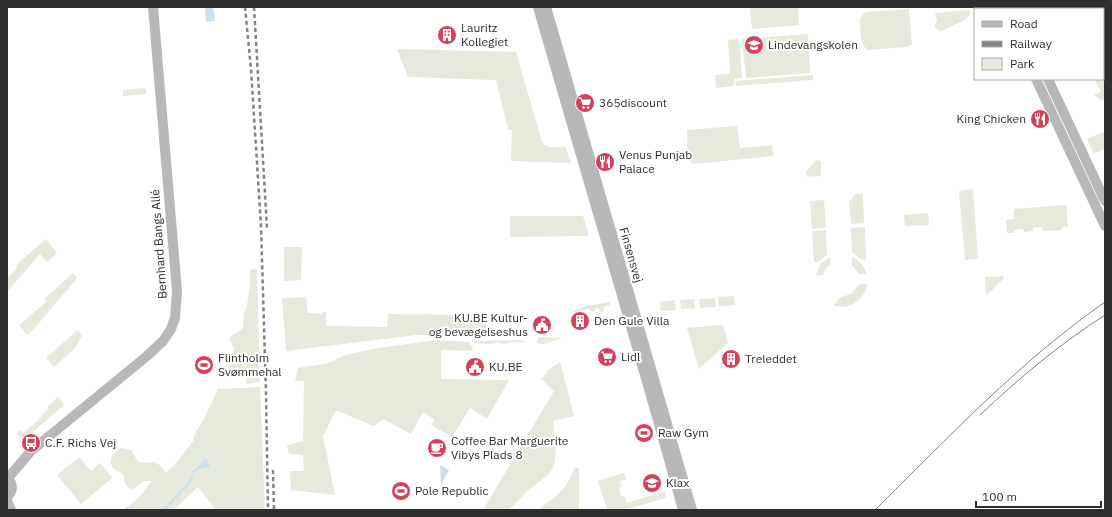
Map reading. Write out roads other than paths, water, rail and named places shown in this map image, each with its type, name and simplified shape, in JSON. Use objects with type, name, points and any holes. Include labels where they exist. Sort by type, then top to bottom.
[{"type":"street","name":"Bernhard Bangs Allé","points":[[7,477],[31,451],[147,356],[163,341],[171,329],[175,318],[177,291],[175,256],[165,161],[153,7]]},
{"type":"street","name":"Finsensvej","points":[[538,7],[592,198],[667,423],[692,510]]},
{"type":"street","name":"Finsensvej","points":[[546,7],[636,330],[683,510]]},
{"type":"street","points":[[1037,80],[1105,201]]},
{"type":"street","points":[[1048,80],[1071,142],[1105,226]]},
{"type":"street","points":[[7,477],[11,482],[12,489],[7,497]]},
{"type":"street","points":[[7,501],[12,510]]},
{"type":"water","points":[[205,7],[213,7],[215,21],[206,22]]},
{"type":"water","points":[[206,458],[210,465],[201,469],[200,464]]},
{"type":"water","points":[[440,465],[449,470],[441,485]]},
{"type":"waterway","points":[[193,472],[200,467]]},
{"type":"waterway","points":[[164,510],[192,478]]},
{"type":"tram line","points":[[875,510],[1014,375],[1073,325],[1105,302]]},
{"type":"tram line","points":[[980,415],[1040,362],[1105,315]]},
{"type":"railway","points":[[245,7],[251,69],[261,226],[268,510]]},
{"type":"railway","points":[[254,7],[267,228]]},
{"type":"railway","points":[[273,470],[274,510]]},
{"type":"place","name":"Lauritz Kollegiet","points":[[447,35]]},
{"type":"place","name":"Lindevangskolen","points":[[754,45]]},
{"type":"place","name":"365discount","points":[[585,103]]},
{"type":"place","name":"King Chicken","points":[[1040,119]]},
{"type":"place","name":"Venus Punjab Palace","points":[[605,162]]},
{"type":"place","name":"Den Gule Villa","points":[[580,321]]},
{"type":"place","name":"KU.BE Kultur- og bevægelseshus","points":[[542,325]]},
{"type":"place","name":"Lidl","points":[[607,357]]},
{"type":"place","name":"Treleddet","points":[[731,359]]},
{"type":"place","name":"Flintholm Svømmehal","points":[[204,365]]},
{"type":"place","name":"KU.BE","points":[[475,367]]},
{"type":"place","name":"Raw Gym","points":[[644,433]]},
{"type":"place","name":"C.F. Richs Vej","points":[[31,443]]},
{"type":"place","name":"Coffee Bar Marguerite Vibys Plads 8","points":[[437,448]]},
{"type":"place","name":"Klax","points":[[652,483]]},
{"type":"place","name":"Pole Republic","points":[[401,491]]}]
